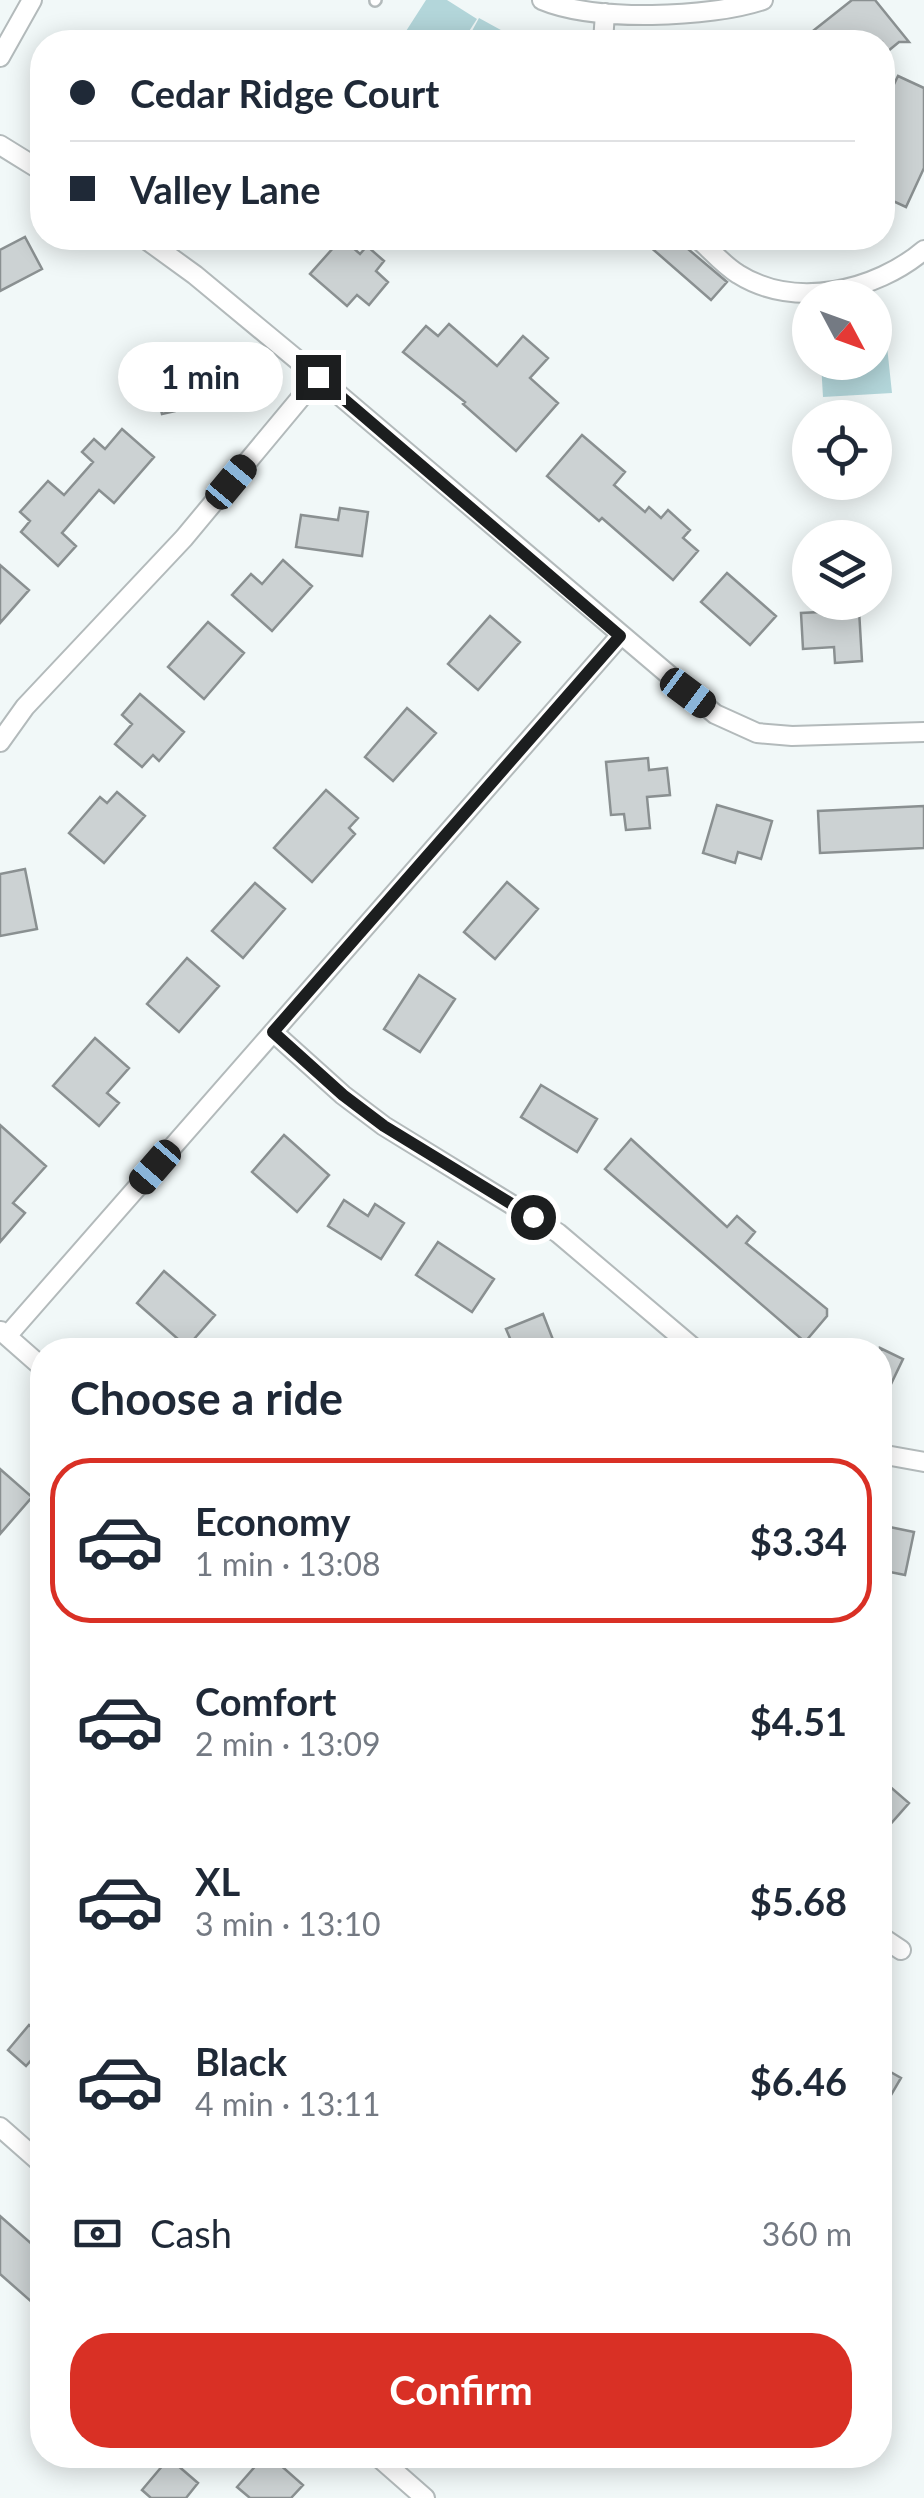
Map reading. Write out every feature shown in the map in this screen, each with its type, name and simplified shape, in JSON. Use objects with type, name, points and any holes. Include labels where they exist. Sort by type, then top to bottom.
[{"type":"street","points":[[0,57],[32,0]]},
{"type":"street","points":[[542,0],[605,13],[710,12],[763,0]]},
{"type":"street","points":[[603,30],[605,13]]},
{"type":"street","points":[[0,146],[30,164]]},
{"type":"street","points":[[160,250],[318,377],[688,693],[744,730],[792,736],[924,732]]},
{"type":"street","points":[[711,250],[739,275],[801,294],[859,285],[892,273],[924,250]]},
{"type":"street","points":[[0,742],[25,707],[184,538],[318,377]]},
{"type":"street","points":[[30,1356],[4,1333],[620,636]]},
{"type":"street","points":[[273,1032],[384,1126],[558,1233],[682,1338]]},
{"type":"street","points":[[892,1456],[924,1462]]},
{"type":"street","points":[[892,1944],[901,1950]]},
{"type":"street","points":[[0,2127],[30,2153]]},
{"type":"street","points":[[391,2468],[425,2498]]},
{"type":"shaded area","points":[[426,0],[447,0],[477,19],[470,30],[407,30]]},
{"type":"shaded area","points":[[479,18],[501,30],[472,30]]},
{"type":"shaded area","points":[[822,380],[891,380],[892,393],[823,397]]},
{"type":"building","points":[[852,0],[875,0],[909,42],[895,45],[895,30],[814,30]]},
{"type":"building","points":[[898,76],[924,88],[924,168],[906,207],[895,202]]},
{"type":"building","points":[[25,237],[42,269],[0,291],[0,250]]},
{"type":"building","points":[[331,250],[356,250],[360,254],[372,250],[384,261],[376,271],[388,282],[369,305],[357,295],[347,306],[310,274]]},
{"type":"building","points":[[654,250],[689,250],[727,282],[711,300]]},
{"type":"building","points":[[449,324],[497,366],[523,336],[548,358],[530,378],[558,403],[516,451],[465,402],[403,352],[426,326],[438,336]]},
{"type":"building","points":[[182,351],[190,384],[201,382],[206,404],[162,414],[158,398],[146,402],[140,378],[151,375],[148,359]]},
{"type":"building","points":[[122,429],[154,457],[114,503],[99,490],[62,533],[76,546],[58,566],[21,532],[30,521],[20,512],[48,481],[64,495],[93,462],[82,452],[94,439],[105,449]]},
{"type":"building","points":[[582,435],[625,472],[614,485],[645,512],[649,507],[661,518],[668,510],[690,530],[683,538],[698,551],[673,580],[547,476]]},
{"type":"building","points":[[340,508],[368,512],[362,556],[296,547],[301,515],[338,520]]},
{"type":"building","points":[[283,560],[312,586],[272,631],[232,595],[251,574],[262,584]]},
{"type":"building","points":[[0,565],[29,590],[0,623]]},
{"type":"building","points":[[727,573],[776,616],[750,645],[701,602]]},
{"type":"building","points":[[490,616],[520,642],[478,690],[448,664]]},
{"type":"building","points":[[801,620],[860,620],[862,661],[835,663],[834,647],[803,649]]},
{"type":"building","points":[[208,622],[244,653],[204,699],[168,667]]},
{"type":"building","points":[[140,694],[184,732],[159,761],[153,755],[142,767],[115,744],[132,724],[122,715]]},
{"type":"building","points":[[407,708],[436,733],[393,781],[365,757]]},
{"type":"building","points":[[648,758],[649,770],[667,768],[670,795],[647,797],[650,828],[626,830],[624,814],[611,815],[606,762]]},
{"type":"building","points":[[326,790],[358,818],[349,828],[355,834],[312,882],[274,848]]},
{"type":"building","points":[[117,792],[145,816],[104,863],[69,833],[100,797],[107,803]]},
{"type":"building","points":[[717,805],[772,821],[761,859],[738,852],[735,863],[703,853]]},
{"type":"building","points":[[924,806],[924,848],[820,853],[818,811]]},
{"type":"building","points":[[25,869],[37,929],[0,936],[0,874]]},
{"type":"building","points":[[507,882],[538,909],[495,959],[464,932]]},
{"type":"building","points":[[255,883],[285,909],[243,958],[212,931]]},
{"type":"building","points":[[187,958],[219,986],[179,1032],[147,1004]]},
{"type":"building","points":[[419,975],[455,999],[420,1052],[384,1029]]},
{"type":"building","points":[[95,1038],[129,1068],[107,1093],[119,1103],[99,1126],[53,1086]]},
{"type":"building","points":[[541,1085],[597,1119],[577,1152],[521,1117]]},
{"type":"building","points":[[0,1125],[46,1166],[13,1203],[25,1213],[0,1242]]},
{"type":"building","points":[[284,1135],[329,1175],[297,1212],[252,1172]]},
{"type":"building","points":[[631,1139],[727,1227],[737,1216],[755,1232],[746,1243],[827,1309],[827,1316],[808,1338],[800,1338],[605,1169]]},
{"type":"building","points":[[344,1200],[368,1216],[375,1204],[404,1223],[381,1259],[328,1226]]},
{"type":"building","points":[[438,1242],[494,1279],[472,1312],[416,1275]]},
{"type":"building","points":[[164,1271],[215,1315],[195,1338],[177,1338],[137,1303]]},
{"type":"building","points":[[543,1314],[552,1338],[510,1338],[506,1329]]},
{"type":"building","points":[[892,1354],[903,1359],[892,1382]]},
{"type":"building","points":[[0,1469],[30,1499],[0,1534]]},
{"type":"building","points":[[892,1527],[914,1532],[905,1575],[892,1572]]},
{"type":"building","points":[[892,1788],[909,1803],[892,1822]]},
{"type":"building","points":[[30,2026],[30,2062],[26,2066],[8,2050]]},
{"type":"building","points":[[892,2073],[901,2078],[892,2093]]},
{"type":"building","points":[[0,2216],[30,2242],[30,2300],[0,2274]]},
{"type":"building","points":[[161,2468],[181,2468],[198,2483],[186,2498],[151,2498],[142,2490]]},
{"type":"building","points":[[254,2468],[284,2468],[303,2485],[291,2498],[250,2498],[237,2487]]},
{"type":"route","points":[[318,377],[620,636],[273,1032],[384,1126],[533,1217]]}]
